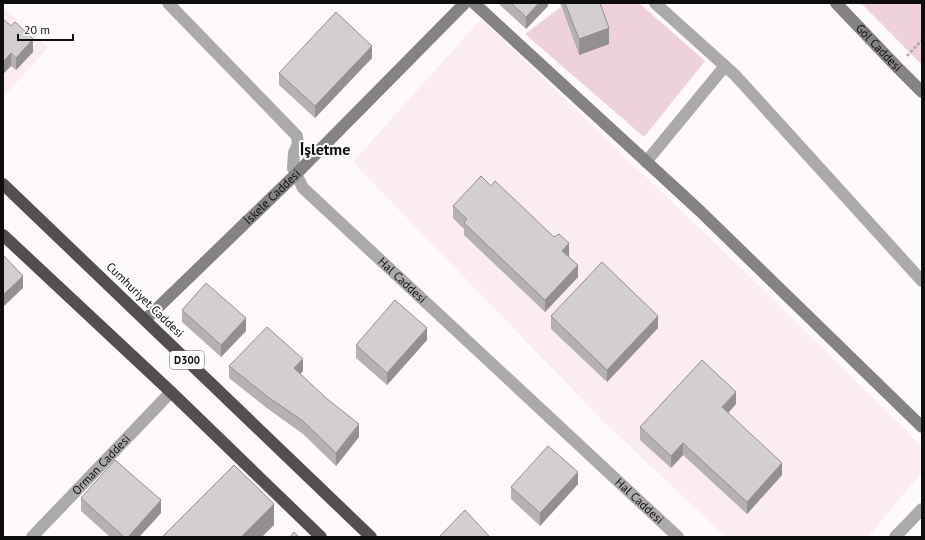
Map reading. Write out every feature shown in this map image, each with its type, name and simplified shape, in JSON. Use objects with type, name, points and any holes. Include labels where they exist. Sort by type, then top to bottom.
[{"type":"highway","name":"Cumhuriyet Caddesi","points":[[3,184],[371,537]]},
{"type":"highway","name":"D300","points":[[3,235],[171,392],[321,537]]},
{"type":"street","name":"Hal Caddesi","points":[[168,3],[297,136],[298,144],[294,153],[293,168],[303,188],[678,537]]},
{"type":"street","name":"İskele Caddesi","points":[[145,320],[296,174],[465,3]]},
{"type":"street","points":[[474,3],[700,211],[922,427]]},
{"type":"street","points":[[655,3],[735,75],[922,281]]},
{"type":"street","name":"Göl Caddesi","points":[[836,3],[897,68],[922,92]]},
{"type":"street","points":[[646,162],[725,66]]},
{"type":"street","name":"Orman Caddesi","points":[[32,537],[171,392]]},
{"type":"street","points":[[895,537],[922,508]]},
{"type":"path","points":[[897,68],[922,40]]},
{"type":"shaded area","points":[[594,3],[639,3],[705,61],[644,137],[525,34],[561,7],[579,55]]},
{"type":"shaded area","points":[[861,3],[922,3],[922,65]]},
{"type":"shaded area","points":[[3,7],[48,48],[3,97]]},
{"type":"shaded area","points":[[481,19],[743,270],[922,447],[922,472],[868,537],[726,537],[604,422],[353,162]]},
{"type":"building","points":[[511,3],[539,3],[526,17]]},
{"type":"building","points":[[565,3],[600,3],[609,28],[579,39]]},
{"type":"building","points":[[336,12],[372,46],[315,106],[279,73]]},
{"type":"building","points":[[3,19],[11,26],[15,22],[33,39],[16,58],[11,53],[3,62]]},
{"type":"building","points":[[481,176],[491,186],[495,181],[554,237],[559,234],[569,243],[562,251],[578,265],[545,300],[464,223],[467,219],[453,206]]},
{"type":"building","points":[[3,255],[23,276],[3,295]]},
{"type":"building","points":[[602,262],[658,316],[607,370],[551,316]]},
{"type":"building","points":[[206,283],[246,318],[221,345],[182,310]]},
{"type":"building","points":[[395,300],[427,328],[387,373],[356,345]]},
{"type":"building","points":[[267,327],[303,359],[294,368],[326,398],[359,424],[336,453],[303,421],[268,397],[229,366]]},
{"type":"building","points":[[702,360],[736,392],[722,407],[782,463],[747,502],[683,443],[671,456],[640,427]]},
{"type":"building","points":[[548,446],[578,472],[540,513],[511,487]]},
{"type":"building","points":[[115,460],[161,500],[128,537],[124,537],[81,498]]},
{"type":"building","points":[[234,465],[274,504],[241,537],[162,537]]},
{"type":"building","points":[[465,510],[489,537],[441,537],[440,536]]},
{"type":"building","points":[[294,532],[299,537],[290,537]]},
{"type":"district","name":"İşletme","points":[[325,149]]}]
